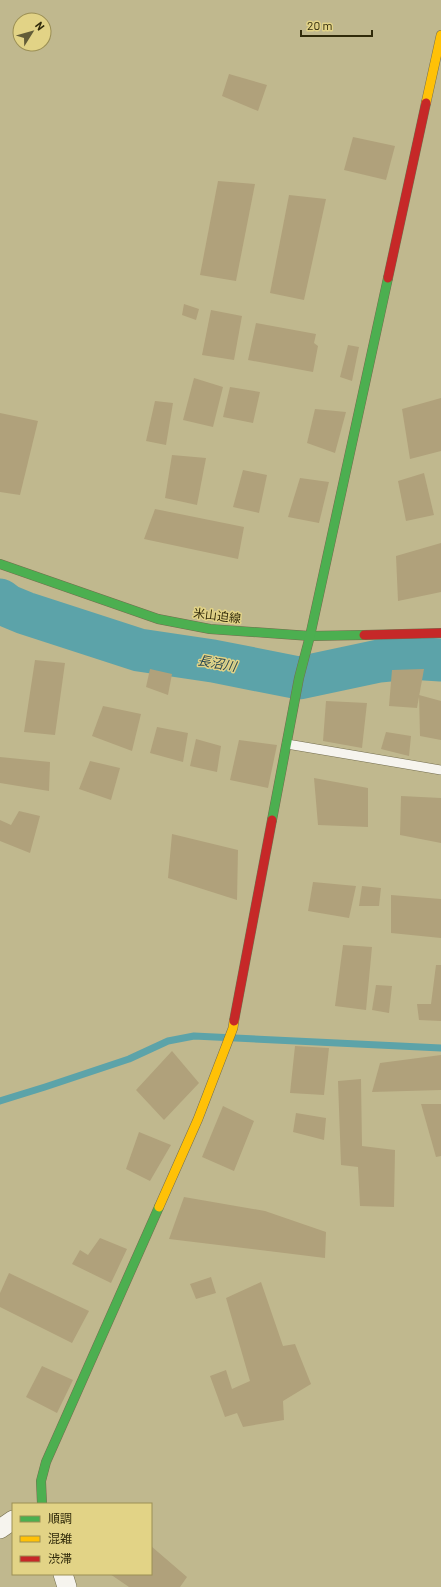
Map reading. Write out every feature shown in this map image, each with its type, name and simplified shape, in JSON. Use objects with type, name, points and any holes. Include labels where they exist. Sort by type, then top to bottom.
[{"type":"street","points":[[42,1503],[40,1482],[46,1462],[198,1119],[233,1028],[299,678],[310,636],[438,64],[441,35]]},
{"type":"street","name":"米山迫線","points":[[0,564],[158,619],[210,629],[310,636],[441,633]]},
{"type":"street","points":[[0,1529],[12,1521]]},
{"type":"street","points":[[63,1575],[67,1587]]},
{"type":"lane","points":[[286,744],[441,770]]},
{"type":"building","points":[[229,74],[267,85],[258,111],[222,96]]},
{"type":"building","points":[[353,137],[395,146],[386,180],[344,170]]},
{"type":"building","points":[[218,181],[255,184],[236,281],[200,275]]},
{"type":"building","points":[[289,195],[326,199],[304,300],[270,293]]},
{"type":"building","points":[[184,304],[199,309],[196,320],[182,315]]},
{"type":"building","points":[[211,310],[242,316],[234,360],[202,355]]},
{"type":"building","points":[[256,323],[316,334],[314,343],[318,346],[313,372],[248,360]]},
{"type":"building","points":[[348,345],[359,347],[352,381],[340,377]]},
{"type":"building","points":[[194,378],[223,387],[213,427],[183,420]]},
{"type":"building","points":[[230,387],[260,392],[253,423],[223,417]]},
{"type":"building","points":[[441,398],[441,451],[410,459],[402,409]]},
{"type":"building","points":[[155,401],[173,403],[166,445],[146,441]]},
{"type":"building","points":[[315,409],[346,412],[335,453],[307,443]]},
{"type":"building","points":[[0,413],[38,421],[20,495],[0,492]]},
{"type":"building","points":[[172,455],[206,458],[197,505],[165,498]]},
{"type":"building","points":[[243,470],[267,475],[259,513],[233,507]]},
{"type":"building","points":[[424,473],[434,515],[406,521],[398,481]]},
{"type":"building","points":[[300,478],[329,482],[319,523],[288,517]]},
{"type":"building","points":[[155,509],[244,527],[238,559],[144,539]]},
{"type":"building","points":[[441,543],[441,592],[398,601],[396,556]]},
{"type":"building","points":[[35,660],[65,663],[55,735],[24,732]]},
{"type":"building","points":[[150,669],[172,674],[168,695],[146,687]]},
{"type":"building","points":[[424,669],[417,708],[389,706],[392,670]]},
{"type":"building","points":[[419,695],[441,701],[441,740],[420,736]]},
{"type":"building","points":[[326,701],[367,703],[362,748],[323,741]]},
{"type":"building","points":[[103,706],[141,714],[132,751],[92,736]]},
{"type":"building","points":[[157,727],[188,733],[183,762],[150,753]]},
{"type":"building","points":[[386,732],[411,736],[409,756],[381,749]]},
{"type":"building","points":[[196,739],[221,746],[217,772],[190,766]]},
{"type":"building","points":[[239,740],[277,745],[268,788],[230,780]]},
{"type":"building","points":[[0,757],[50,762],[49,791],[0,783]]},
{"type":"building","points":[[90,761],[120,768],[111,800],[79,789]]},
{"type":"building","points":[[314,778],[368,788],[368,827],[318,825]]},
{"type":"building","points":[[401,796],[441,798],[441,843],[400,835]]},
{"type":"building","points":[[19,811],[40,816],[30,853],[0,841],[0,820],[11,825]]},
{"type":"building","points":[[172,834],[238,850],[237,900],[168,878]]},
{"type":"building","points":[[313,882],[356,886],[349,918],[308,911]]},
{"type":"building","points":[[362,886],[381,888],[379,906],[359,906]]},
{"type":"building","points":[[391,895],[441,899],[441,938],[391,933]]},
{"type":"building","points":[[343,945],[372,947],[366,1010],[335,1006]]},
{"type":"building","points":[[436,965],[441,965],[441,1021],[419,1020],[417,1004],[431,1004]]},
{"type":"building","points":[[376,985],[392,986],[389,1013],[372,1010]]},
{"type":"building","points":[[295,1046],[329,1048],[324,1095],[290,1093]]},
{"type":"building","points":[[172,1051],[199,1083],[164,1120],[136,1090]]},
{"type":"building","points":[[441,1055],[441,1090],[372,1092],[380,1063]]},
{"type":"building","points":[[361,1079],[362,1146],[395,1150],[394,1207],[360,1206],[358,1167],[341,1165],[338,1081]]},
{"type":"building","points":[[421,1104],[441,1104],[441,1156],[436,1157]]},
{"type":"building","points":[[223,1106],[254,1121],[234,1171],[202,1157]]},
{"type":"building","points":[[296,1113],[326,1118],[324,1140],[293,1132]]},
{"type":"building","points":[[139,1132],[171,1145],[150,1181],[126,1169]]},
{"type":"building","points":[[184,1197],[265,1211],[326,1232],[325,1258],[169,1239]]},
{"type":"building","points":[[100,1238],[127,1249],[111,1283],[72,1264],[80,1250],[88,1255]]},
{"type":"building","points":[[9,1273],[89,1311],[72,1343],[0,1307],[0,1293]]},
{"type":"building","points":[[211,1277],[216,1293],[196,1299],[190,1284]]},
{"type":"building","points":[[261,1282],[283,1346],[295,1344],[311,1384],[283,1401],[284,1420],[243,1427],[237,1413],[225,1417],[210,1376],[226,1370],[232,1389],[250,1381],[226,1298]]},
{"type":"building","points":[[42,1366],[73,1380],[57,1413],[26,1397]]},
{"type":"building","points":[[152,1547],[187,1577],[180,1587],[129,1587],[111,1575],[152,1575]]},
{"type":"waterway","name":"長沼川","points":[[0,600],[8,606],[25,613],[139,650],[213,661],[299,678],[379,661],[410,658],[441,660]]},
{"type":"waterway","points":[[0,1101],[129,1059],[168,1041],[194,1036],[441,1048]]},
{"type":"traffic: fast","points":[[272,820],[299,678],[310,636],[388,278]]},
{"type":"traffic: fast","points":[[0,564],[158,619],[210,629],[310,636],[364,635]]},
{"type":"traffic: fast","points":[[42,1503],[41,1481],[46,1462],[159,1207]]},
{"type":"traffic: slow","points":[[426,103],[441,35]]},
{"type":"traffic: slow","points":[[159,1207],[198,1119],[233,1028],[234,1021]]},
{"type":"traffic: jam","points":[[388,278],[426,103]]},
{"type":"traffic: jam","points":[[364,635],[441,633]]},
{"type":"traffic: jam","points":[[234,1021],[272,820]]}]
